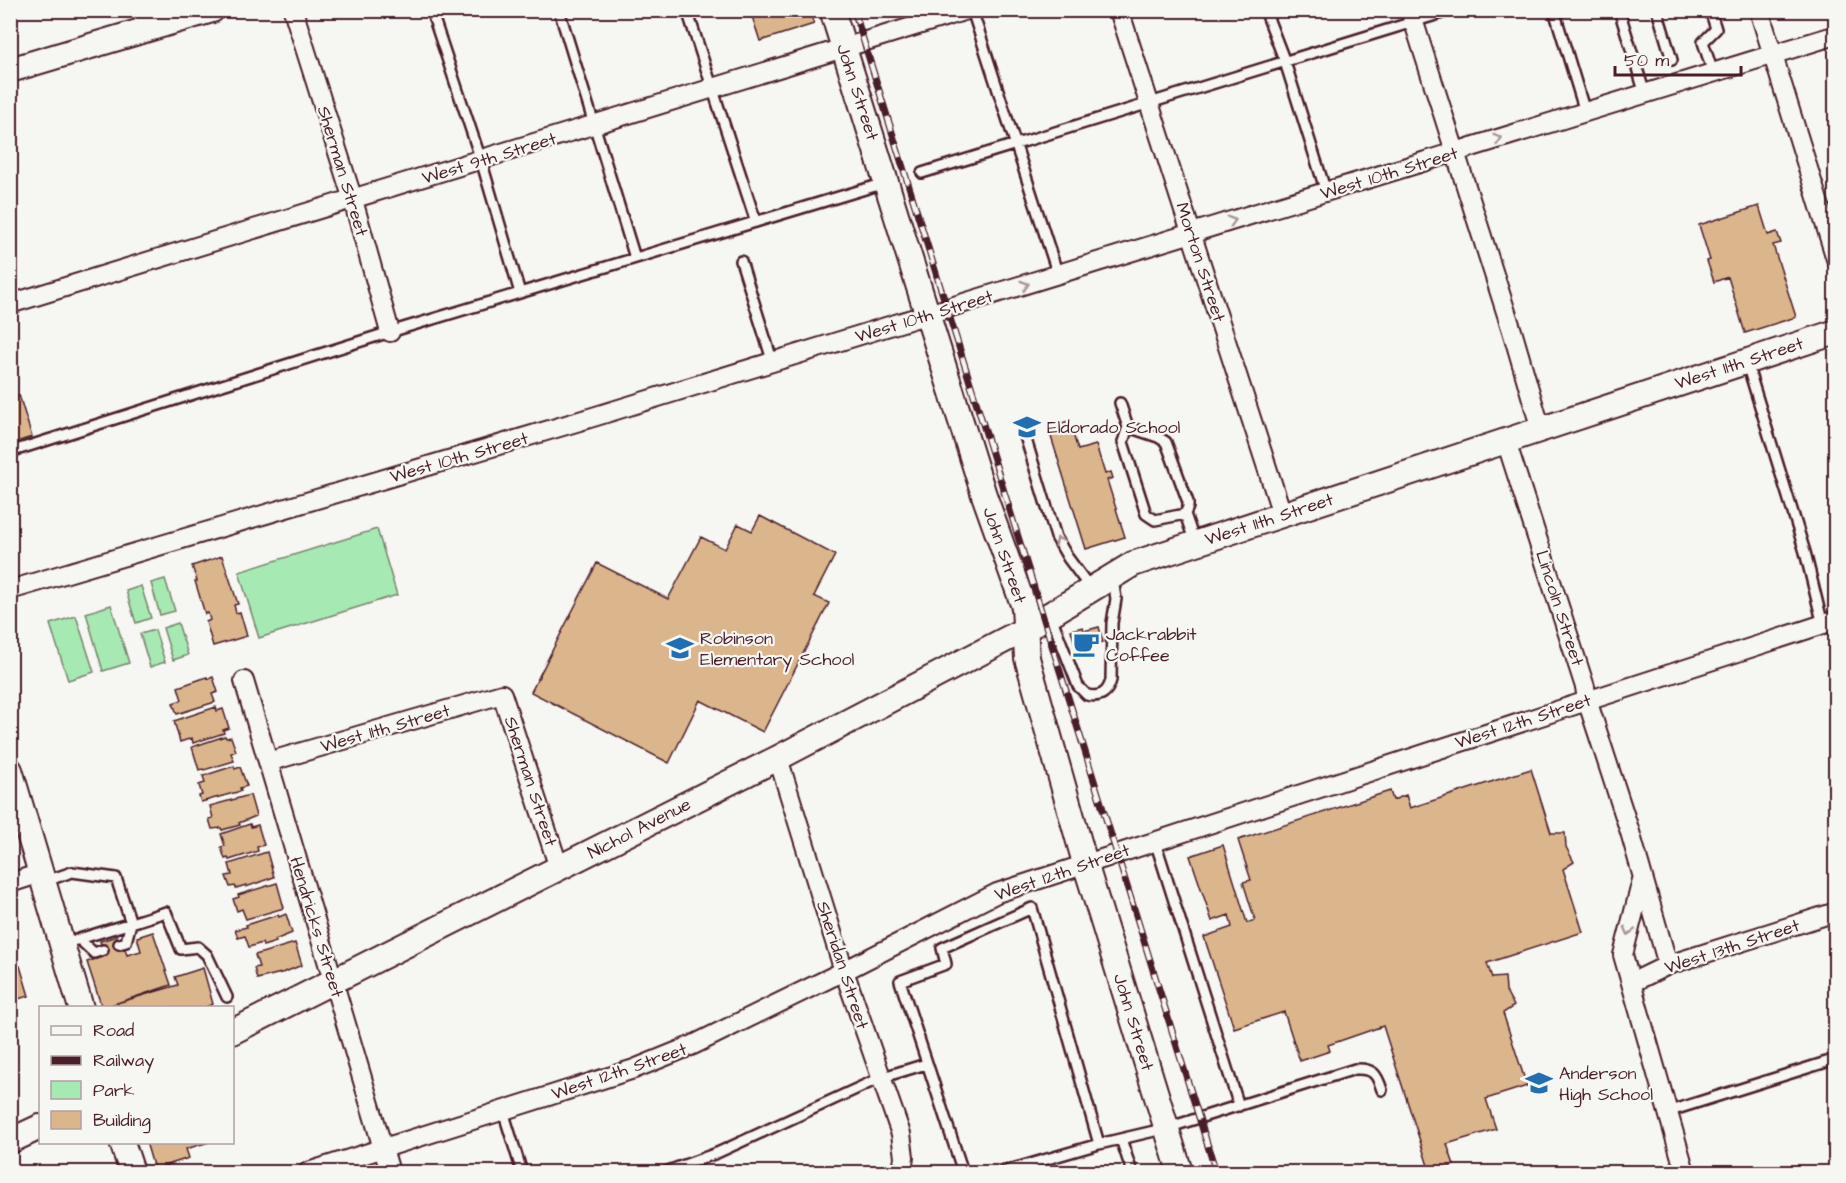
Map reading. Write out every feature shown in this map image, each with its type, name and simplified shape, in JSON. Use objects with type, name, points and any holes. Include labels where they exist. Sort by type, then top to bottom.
[{"type":"street","points":[[10,70],[145,20],[212,10]]},
{"type":"street","name":"Sherman Street","points":[[293,10],[353,200],[390,332]]},
{"type":"street","name":"John Street","points":[[832,10],[984,495],[1024,607],[1040,620],[1027,658],[1085,863],[1180,1173]]},
{"type":"street","name":"West 9th Street","points":[[10,304],[966,10]]},
{"type":"street","name":"Morton Street","points":[[1119,10],[1282,514]]},
{"type":"street","points":[[1759,10],[1836,259]]},
{"type":"street","points":[[1412,16],[1513,334],[1541,430]]},
{"type":"street","name":"West 10th Street","points":[[10,590],[773,363],[1836,35]]},
{"type":"street","name":"West 11th Street","points":[[1040,620],[1133,564],[1836,332]]},
{"type":"street","name":"Lincoln Street","points":[[1506,441],[1585,687],[1587,700],[1668,965]]},
{"type":"street","name":"Nichol Avenue","points":[[234,1031],[778,758],[1040,620]]},
{"type":"street","name":"West 12th Street","points":[[308,1173],[634,1069],[693,1045],[997,893],[1829,622]]},
{"type":"street","name":"Hendricks Street","points":[[244,681],[390,1173]]},
{"type":"street","name":"Sherman Street","points":[[502,694],[559,868]]},
{"type":"street","name":"West 11th Street","points":[[268,762],[502,694]]},
{"type":"street","name":"Sheridan Street","points":[[778,758],[844,971],[902,1142],[902,1173]]},
{"type":"street","points":[[10,770],[42,878],[70,942],[81,1006]]},
{"type":"street","points":[[10,883],[42,878]]},
{"type":"street","points":[[1643,878],[1623,955],[1684,1173]]},
{"type":"street","name":"West 13th Street","points":[[1631,983],[1668,965],[1836,912]]},
{"type":"street","points":[[10,1141],[39,1127]]},
{"type":"street","points":[[122,1144],[132,1173]]},
{"type":"lane","points":[[431,10],[481,160],[520,293]]},
{"type":"lane","points":[[559,10],[635,258]]},
{"type":"lane","points":[[687,10],[756,222]]},
{"type":"lane","points":[[972,10],[1058,275]]},
{"type":"lane","points":[[1266,10],[1326,192]]},
{"type":"lane","points":[[922,173],[1285,62],[1412,16],[1452,10]]},
{"type":"lane","points":[[1554,10],[1585,112]]},
{"type":"lane","points":[[1619,10],[1645,94]]},
{"type":"lane","points":[[1657,10],[1672,60]]},
{"type":"lane","points":[[1710,10],[1716,29],[1703,42],[1713,73]]},
{"type":"lane","points":[[10,452],[390,332],[887,182]]},
{"type":"lane","points":[[741,261],[773,363]]},
{"type":"lane","points":[[1746,361],[1829,622]]},
{"type":"lane","points":[[1120,403],[1128,427],[1123,442],[1146,514],[1155,520],[1185,514]]},
{"type":"lane","points":[[1128,427],[1166,442],[1188,502],[1185,514],[1195,543]]},
{"type":"lane","points":[[1024,433],[1056,537],[1091,589]]},
{"type":"lane","points":[[1040,620],[1078,686],[1087,695],[1093,697],[1105,693],[1111,680],[1112,623],[1116,599],[1112,576]]},
{"type":"lane","points":[[1155,840],[1239,1106]]},
{"type":"lane","points":[[42,878],[72,872],[116,878],[130,923],[126,942],[119,944]]},
{"type":"lane","points":[[963,1173],[900,981],[946,964],[942,948],[1032,908],[1099,1144]]},
{"type":"lane","points":[[70,942],[166,912],[181,949],[198,947],[207,954],[227,997]]},
{"type":"lane","points":[[70,942],[94,953],[104,950]]},
{"type":"lane","points":[[1667,1112],[1836,1059]]},
{"type":"lane","points":[[665,1173],[717,1153],[880,1078],[926,1064]]},
{"type":"lane","points":[[1002,1173],[1121,1138],[1167,1128],[1355,1069],[1366,1069],[1375,1074],[1382,1090]]},
{"type":"lane","points":[[503,1111],[522,1173]]},
{"type":"lane","points":[[1121,1138],[1132,1173]]},
{"type":"green space","points":[[377,529],[397,595],[259,638],[239,572]]},
{"type":"green space","points":[[165,579],[175,611],[160,615],[151,583]]},
{"type":"green space","points":[[141,586],[151,618],[136,623],[126,591]]},
{"type":"green space","points":[[111,605],[129,663],[103,671],[86,613]]},
{"type":"green space","points":[[76,616],[94,672],[68,680],[50,624]]},
{"type":"green space","points":[[178,623],[188,655],[173,660],[163,628]]},
{"type":"green space","points":[[155,630],[165,662],[150,667],[140,634]]},
{"type":"building","points":[[750,10],[809,10],[814,24],[760,41]]},
{"type":"building","points":[[1759,206],[1768,235],[1777,232],[1781,243],[1773,245],[1796,317],[1745,333],[1728,277],[1714,282],[1699,225]]},
{"type":"building","points":[[19,395],[32,437],[10,444],[10,398]]},
{"type":"building","points":[[1069,421],[1078,450],[1096,445],[1105,474],[1111,472],[1113,478],[1107,480],[1125,537],[1086,549],[1048,427]]},
{"type":"building","name":"Robinson Elementary School","points":[[760,516],[835,555],[814,596],[829,603],[763,732],[700,700],[669,763],[531,692],[597,563],[668,599],[701,537],[725,549],[738,524],[752,531]]},
{"type":"building","points":[[222,556],[238,604],[234,605],[236,613],[240,612],[247,636],[213,646],[206,622],[210,620],[208,613],[205,614],[192,566]]},
{"type":"building","name":"Jackrabbit Coffee","points":[[1083,627],[1084,631],[1099,627],[1103,642],[1089,646],[1091,655],[1079,658],[1071,630]]},
{"type":"building","points":[[207,677],[208,679],[213,677],[218,692],[212,694],[215,702],[177,714],[173,703],[182,700],[178,687]]},
{"type":"building","points":[[216,707],[217,711],[223,709],[229,728],[223,730],[224,733],[193,743],[192,738],[180,742],[174,721]]},
{"type":"building","points":[[225,736],[226,738],[231,737],[236,751],[231,753],[234,761],[199,770],[192,747]]},
{"type":"building","points":[[234,766],[235,769],[240,767],[247,786],[240,788],[241,791],[201,802],[199,796],[202,795],[199,785],[205,783],[203,776]]},
{"type":"building","points":[[1531,769],[1551,833],[1565,833],[1566,847],[1574,862],[1563,869],[1583,932],[1487,963],[1492,978],[1505,977],[1506,991],[1514,1006],[1503,1013],[1527,1086],[1486,1099],[1496,1129],[1447,1144],[1454,1165],[1430,1172],[1383,1026],[1328,1045],[1330,1051],[1300,1061],[1284,1012],[1234,1028],[1204,937],[1232,927],[1229,915],[1212,921],[1190,856],[1223,845],[1247,923],[1255,920],[1243,882],[1251,880],[1238,840],[1390,791],[1393,800],[1406,795],[1410,808]]},
{"type":"building","points":[[250,795],[256,816],[239,823],[240,825],[222,830],[221,828],[212,829],[209,819],[213,818],[210,806]]},
{"type":"building","points":[[250,824],[251,827],[258,825],[264,845],[257,847],[258,851],[229,860],[225,859],[221,847],[225,846],[221,834]]},
{"type":"building","points":[[267,852],[274,877],[246,887],[246,885],[230,887],[226,876],[232,875],[229,864]]},
{"type":"building","points":[[277,883],[284,908],[246,919],[242,909],[237,911],[233,899],[239,897],[238,895]]},
{"type":"building","points":[[286,914],[292,933],[275,940],[276,942],[249,947],[245,936],[238,938],[235,930]]},
{"type":"building","points":[[153,932],[171,985],[108,1006],[101,1006],[87,962],[105,956],[100,941],[117,936],[121,950],[125,949],[127,955],[141,951],[137,937]]},
{"type":"building","points":[[295,943],[302,965],[257,979],[254,968],[259,967],[255,955]]},
{"type":"building","points":[[20,966],[29,996],[10,1001],[10,969]]},
{"type":"building","points":[[203,968],[213,1004],[208,1006],[118,1006],[117,1003],[178,985],[175,977]]},
{"type":"building","points":[[147,1144],[202,1144],[186,1149],[189,1158],[154,1169]]},
{"type":"railway","points":[[854,10],[1216,1172]]},
{"type":"place","name":"Eldorado School","points":[[1027,427]]},
{"type":"place","name":"Jackrabbit Coffee","points":[[1086,644]]},
{"type":"place","name":"Robinson Elementary School","points":[[680,648]]},
{"type":"place","name":"Anderson High School","points":[[1539,1083]]}]
